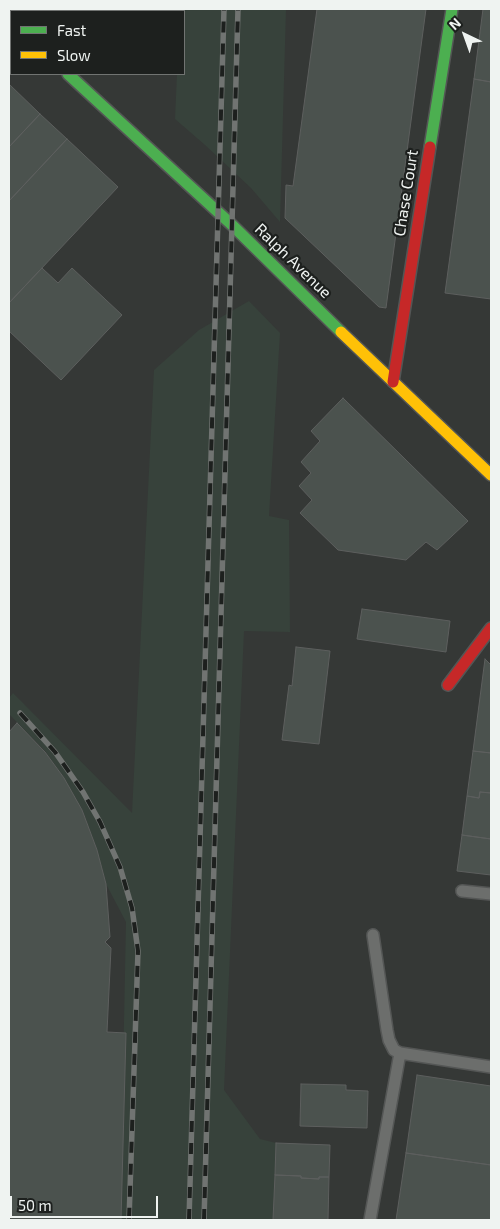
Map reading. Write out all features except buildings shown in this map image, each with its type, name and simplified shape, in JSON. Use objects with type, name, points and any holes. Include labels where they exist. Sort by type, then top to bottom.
[{"type":"main road","name":"Chase Court","points":[[393,382],[452,9]]},
{"type":"main road","name":"Ralph Avenue","points":[[69,75],[231,224],[491,475]]},
{"type":"main road","points":[[448,685],[491,628]]},
{"type":"lane","points":[[462,891],[491,894]]},
{"type":"lane","points":[[373,935],[389,1040],[394,1050],[400,1053],[491,1067]]},
{"type":"lane","points":[[370,1220],[400,1053]]},
{"type":"shaded area","points":[[286,9],[280,222],[251,188],[175,119],[177,75],[185,75],[185,10],[179,10]]},
{"type":"shaded area","points":[[249,301],[280,333],[269,516],[289,520],[290,632],[244,631],[224,1090],[260,1139],[276,1143],[273,1220],[120,1220],[126,922],[106,884],[97,850],[82,810],[64,778],[45,751],[9,714],[9,698],[13,693],[132,813],[154,370],[199,330]]},
{"type":"railway","points":[[189,1220],[224,9]]},
{"type":"railway","points":[[204,1220],[238,9]]},
{"type":"railway","points":[[20,713],[55,752],[83,792],[100,822],[120,867],[132,908],[138,951],[129,1220]]},
{"type":"traffic: fast","points":[[430,147],[452,9]]},
{"type":"traffic: fast","points":[[69,75],[231,224],[341,332]]},
{"type":"traffic: slow","points":[[341,332],[491,475]]},
{"type":"traffic: jam","points":[[393,382],[430,147]]},
{"type":"traffic: jam","points":[[448,685],[491,628]]}]
